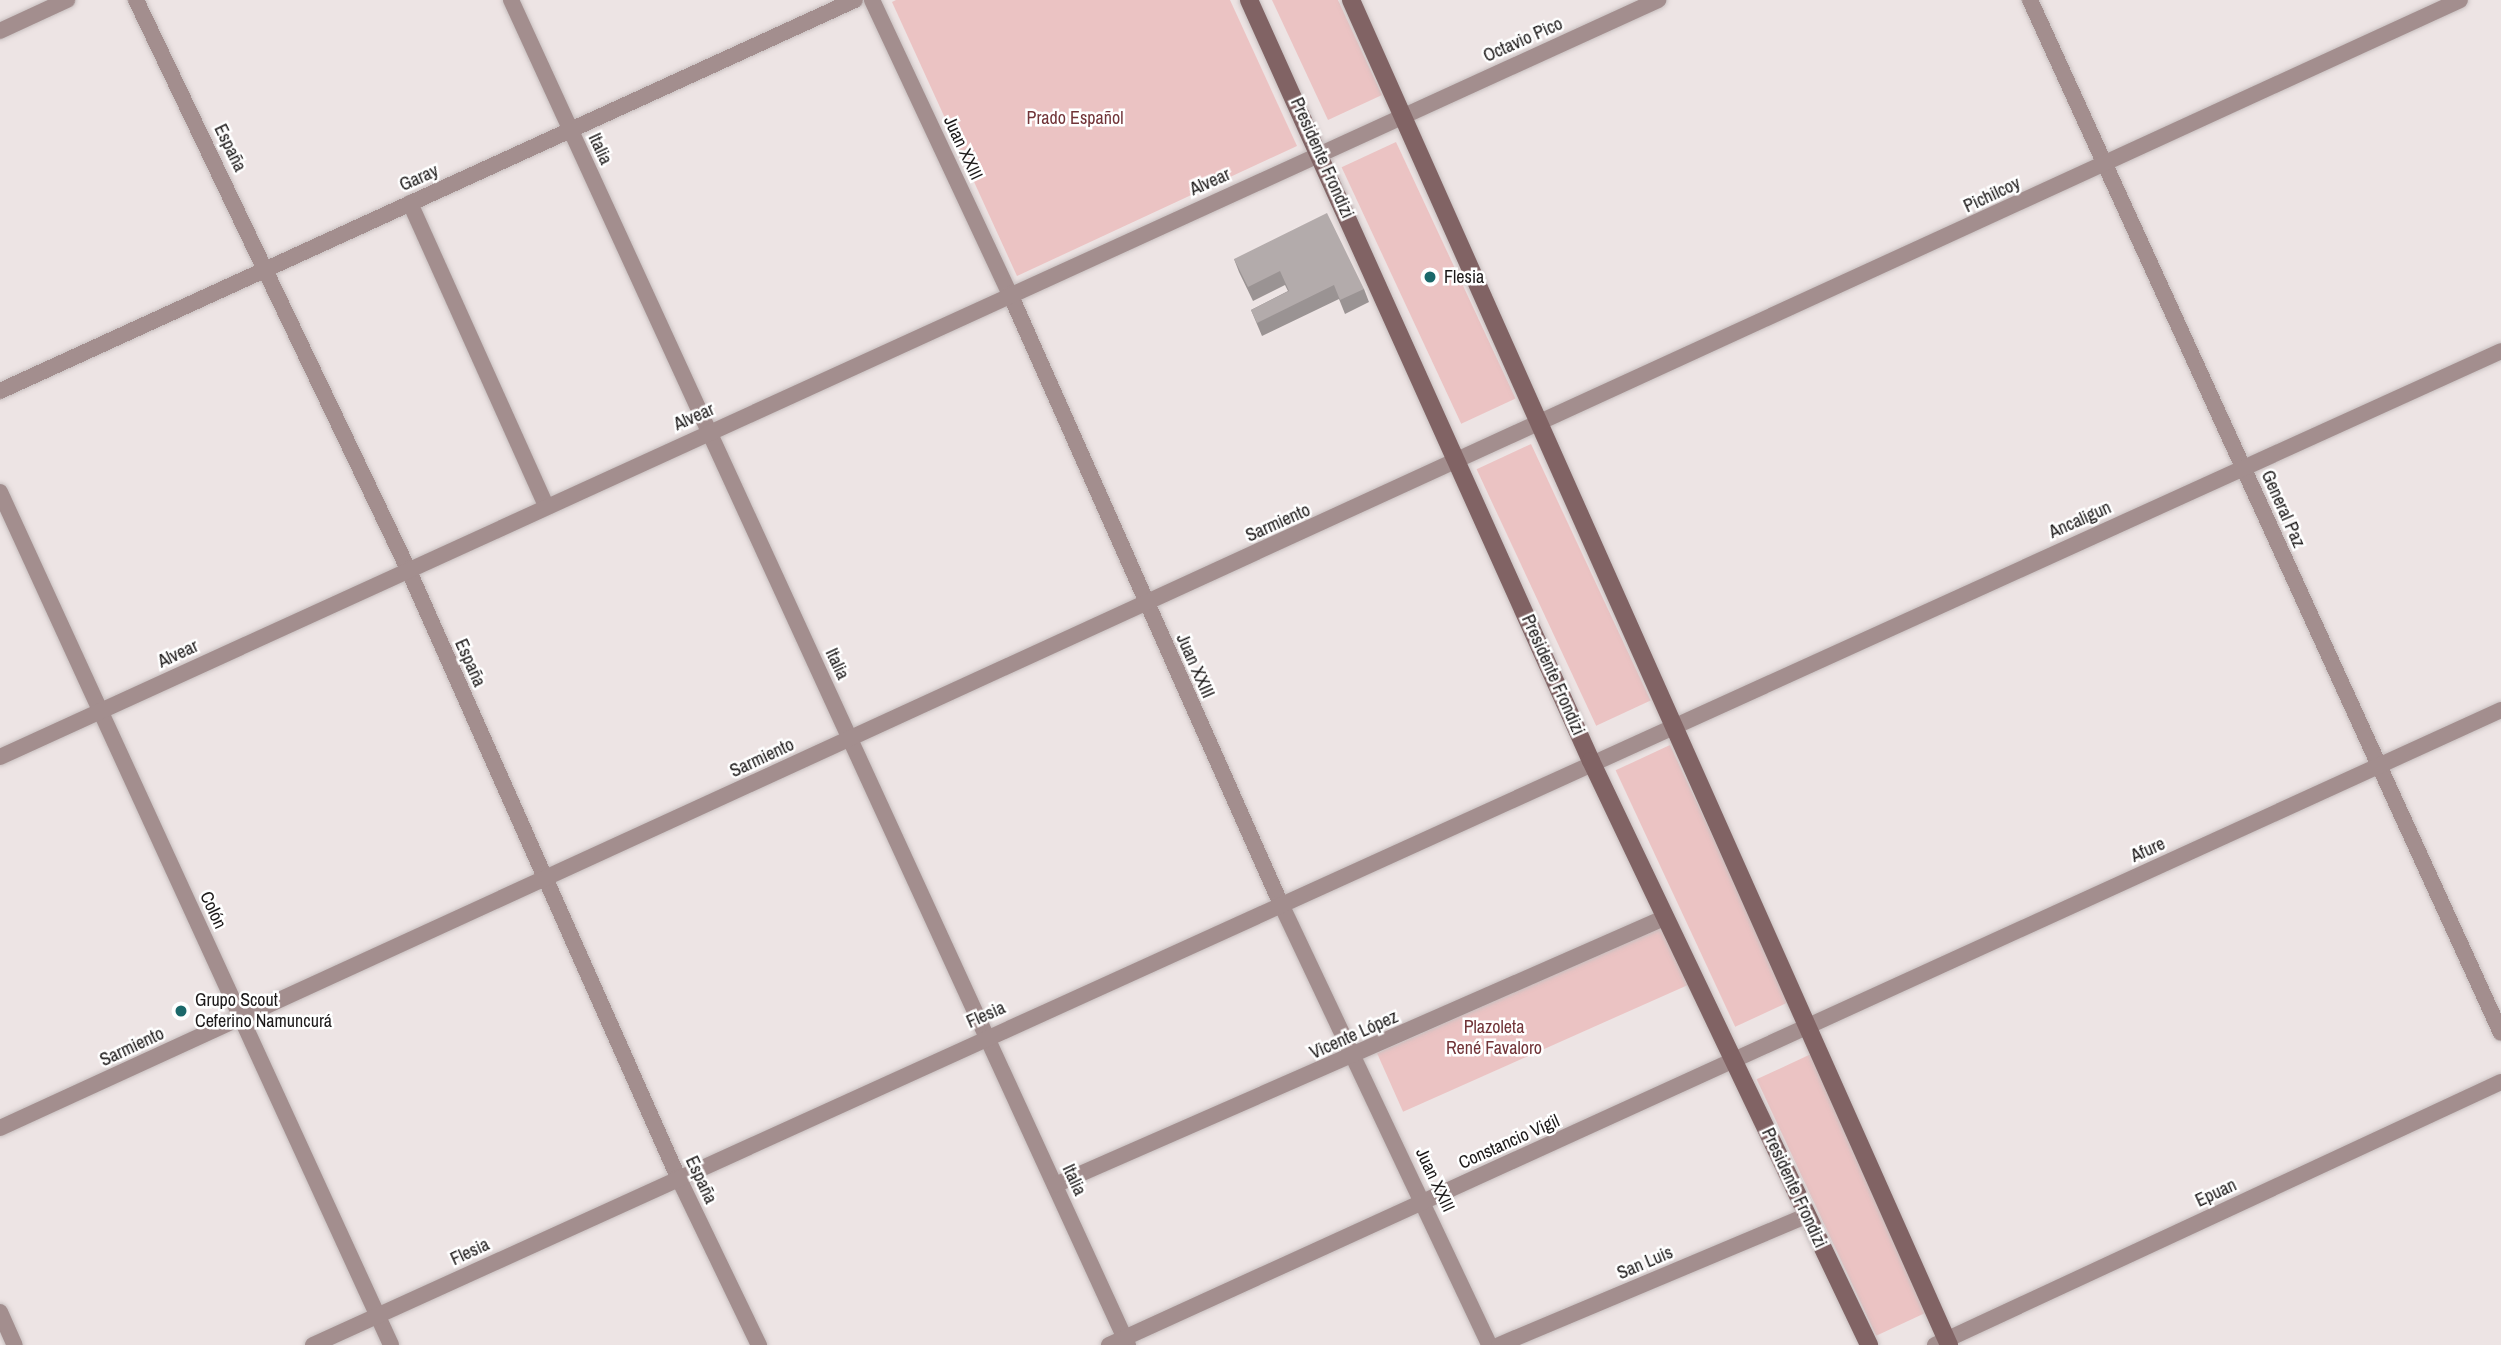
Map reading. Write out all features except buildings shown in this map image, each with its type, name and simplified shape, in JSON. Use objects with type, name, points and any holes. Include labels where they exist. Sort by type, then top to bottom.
[{"type":"main road","name":"Presidente Frondizi","points":[[1249,0],[1321,153],[1456,463],[1591,761],[1869,1345]]},
{"type":"main road","points":[[1351,0],[1405,115],[1540,425],[1809,1023],[1943,1343]]},
{"type":"street","points":[[0,31],[67,0]]},
{"type":"street","name":"España","points":[[136,0],[267,268],[408,569],[678,1177],[759,1345]]},
{"type":"street","name":"Italia","points":[[511,0],[1126,1341]]},
{"type":"street","name":"Garay","points":[[0,391],[855,0]]},
{"type":"street","name":"Juan XXIII","points":[[872,0],[1010,294],[1280,902],[1424,1201],[1489,1345]]},
{"type":"street","name":"Octavio Pico","points":[[1405,115],[1658,0]]},
{"type":"street","name":"General Paz","points":[[2030,0],[2501,1033]]},
{"type":"street","name":"Pichilcoy","points":[[1540,425],[2460,0]]},
{"type":"street","name":"Alvear","points":[[0,757],[1405,115]]},
{"type":"street","points":[[410,203],[546,506]]},
{"type":"street","name":"Ancaligun","points":[[1675,723],[2501,351]]},
{"type":"street","name":"Sarmiento","points":[[0,1128],[1540,425]]},
{"type":"street","name":"Colón","points":[[0,492],[391,1345]]},
{"type":"street","name":"Afure","points":[[1809,1023],[2501,710]]},
{"type":"street","name":"Flesia","points":[[313,1345],[1675,723]]},
{"type":"street","name":"Vicente López","points":[[1055,1185],[1355,1057],[1666,917]]},
{"type":"street","name":"Constancio Vigil","points":[[1110,1345],[1126,1341],[1424,1201],[1735,1060],[1809,1023]]},
{"type":"street","name":"Epuan","points":[[1943,1343],[2501,1082]]},
{"type":"street","name":"San Luis","points":[[1499,1345],[1806,1216]]},
{"type":"street","points":[[0,1312],[15,1345]]},
{"type":"green space","name":"Prado Español","points":[[1230,0],[1297,146],[1017,276],[892,2]]},
{"type":"green space","points":[[1272,0],[1338,0],[1382,95],[1328,120]]},
{"type":"green space","points":[[1396,142],[1516,398],[1461,424],[1342,167]]},
{"type":"green space","points":[[1531,444],[1651,700],[1596,726],[1477,469]]},
{"type":"green space","points":[[1670,745],[1790,1001],[1735,1027],[1616,770]]},
{"type":"green space","name":"Plazoleta René Favaloro","points":[[1663,926],[1689,984],[1403,1112],[1377,1053]]},
{"type":"green space","points":[[1811,1054],[1931,1310],[1876,1336],[1757,1079]]},
{"type":"place","name":"Flesia","points":[[1430,277]]},
{"type":"place","name":"Grupo Scout Ceferino Namuncurá","points":[[181,1011]]}]
